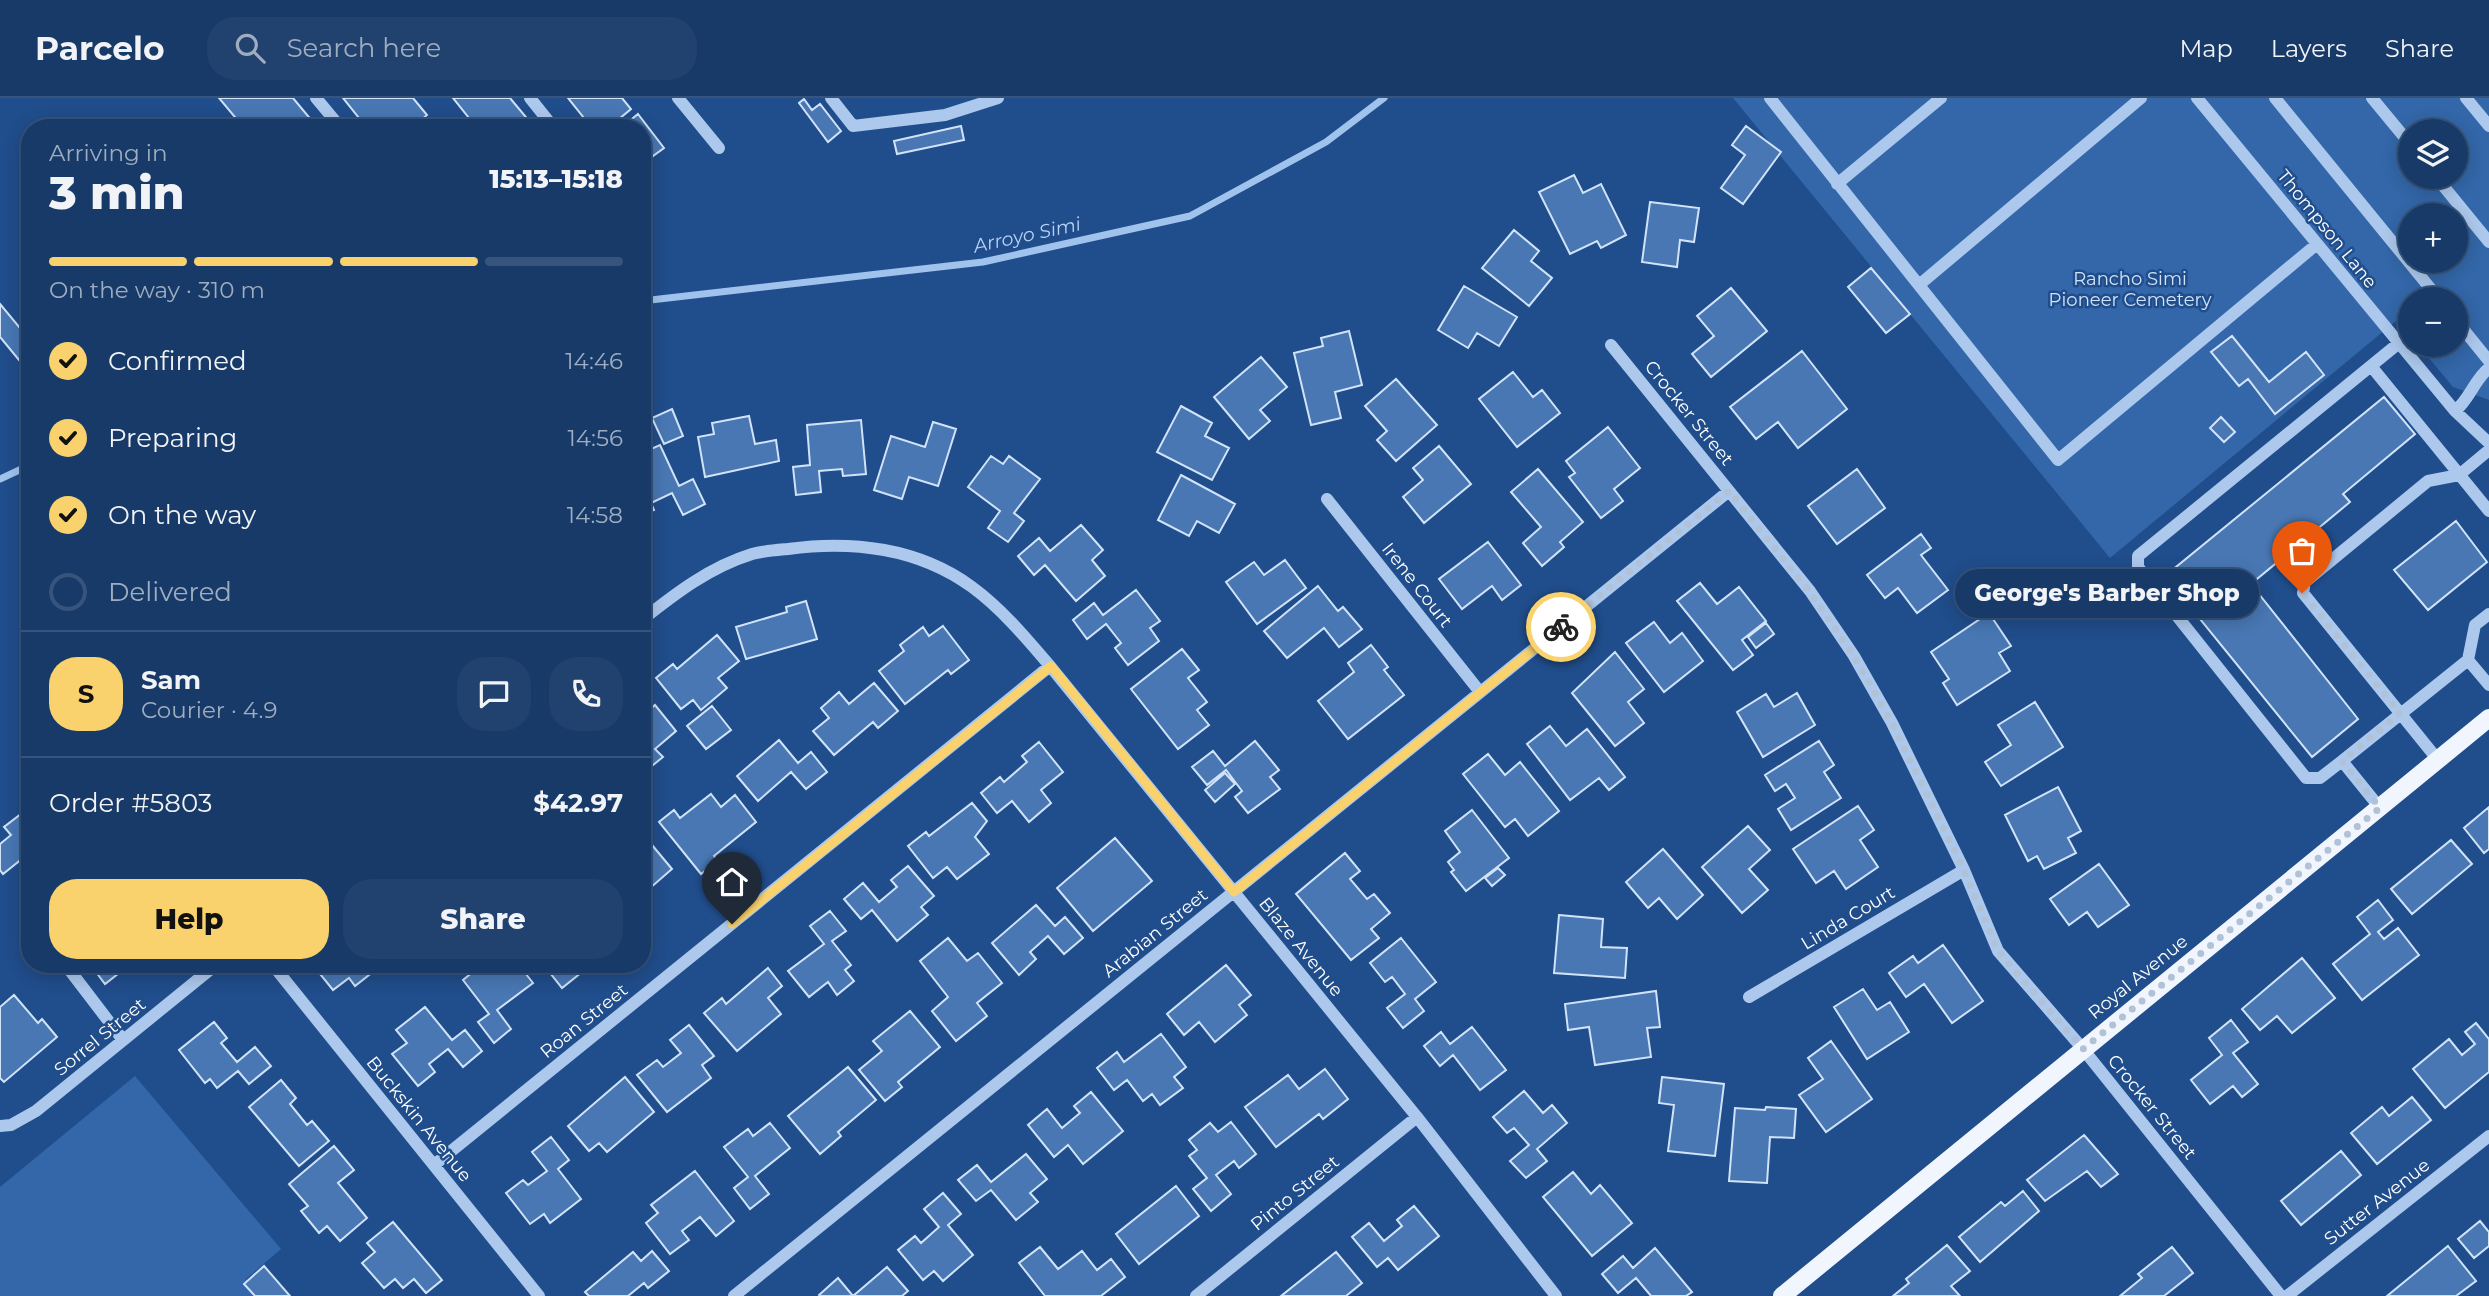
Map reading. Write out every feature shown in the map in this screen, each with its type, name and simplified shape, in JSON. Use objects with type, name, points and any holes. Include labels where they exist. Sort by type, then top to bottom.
[{"type":"main road","name":"Royal Avenue","points":[[1782,1296],[2489,718]]},
{"type":"street","points":[[316,98],[334,119]]},
{"type":"street","points":[[530,98],[547,119]]},
{"type":"street","points":[[678,98],[719,148]]},
{"type":"street","points":[[831,98],[853,126],[946,115],[998,98]]},
{"type":"street","points":[[1770,98],[2058,460],[2317,244]]},
{"type":"street","points":[[1837,184],[1941,98]]},
{"type":"street","points":[[1919,285],[2141,98]]},
{"type":"street","name":"Thompson Lane","points":[[2197,98],[2398,342]]},
{"type":"street","points":[[2275,98],[2429,287]]},
{"type":"street","points":[[2372,98],[2398,129]]},
{"type":"street","points":[[2466,98],[2489,126]]},
{"type":"street","points":[[2446,189],[2489,242]]},
{"type":"street","points":[[2468,335],[2489,361]]},
{"type":"street","points":[[2398,344],[2138,556],[2138,567],[2306,778],[2320,778],[2468,660],[2476,625],[2489,614]]},
{"type":"street","name":"Crocker Street","points":[[1611,345],[1810,592],[1854,656],[1892,723],[1964,870],[1998,951],[2083,1049],[2281,1296]]},
{"type":"street","name":"Thompson Lane","points":[[2411,357],[2455,411],[2489,443]]},
{"type":"street","points":[[2371,366],[2489,511]]},
{"type":"street","points":[[2455,411],[2468,401],[2481,375],[2489,368]]},
{"type":"street","points":[[2438,760],[2302,593],[2305,582],[2428,481],[2459,474],[2489,450]]},
{"type":"street","name":"Arabian Street","points":[[734,1296],[1729,491]]},
{"type":"street","name":"Irene Court","points":[[1327,499],[1480,692]]},
{"type":"street","name":"Blaze Avenue","points":[[651,613],[700,577],[752,554],[813,545],[869,545],[907,555],[969,585],[999,608],[1051,666],[1417,1117],[1556,1296]]},
{"type":"street","points":[[2468,660],[2489,685]]},
{"type":"street","name":"Roan Street","points":[[434,1165],[1051,666]]},
{"type":"street","points":[[2342,761],[2380,808]]},
{"type":"street","name":"Linda Court","points":[[1749,997],[1964,870]]},
{"type":"street","points":[[72,973],[123,1040]]},
{"type":"street","name":"Sorrel Street","points":[[0,1126],[10,1125],[36,1111],[206,973]]},
{"type":"street","name":"Buckskin Avenue","points":[[279,973],[539,1296]]},
{"type":"street","name":"Pinto Street","points":[[1196,1296],[1417,1117]]},
{"type":"street","name":"Sutter Avenue","points":[[2287,1296],[2489,1136]]},
{"type":"green space","name":"Rancho Simi Pioneer Cemetery","points":[[1733,98],[2489,98],[2489,400],[2453,387],[2428,357],[2468,357],[2468,287],[2398,287],[2397,320],[2110,558]]},
{"type":"green space","points":[[135,1076],[281,1249],[246,1279],[259,1296],[0,1296],[0,1187]]},
{"type":"building","points":[[219,98],[293,98],[310,119],[236,119]]},
{"type":"building","points":[[343,98],[413,98],[427,115],[422,119],[360,119]]},
{"type":"building","points":[[453,98],[510,98],[528,119],[470,119]]},
{"type":"building","points":[[568,98],[622,98],[631,109],[619,119],[585,119]]},
{"type":"building","points":[[804,99],[812,110],[820,104],[841,131],[828,142],[799,103]]},
{"type":"building","points":[[961,126],[964,140],[897,154],[894,141]]},
{"type":"building","points":[[1746,126],[1781,152],[1743,204],[1721,188],[1745,155],[1732,145]]},
{"type":"building","points":[[651,131],[664,148],[651,157]]},
{"type":"building","points":[[1574,175],[1583,193],[1601,184],[1626,235],[1601,248],[1597,241],[1570,254],[1539,192]]},
{"type":"building","points":[[1650,202],[1699,208],[1694,242],[1680,240],[1677,267],[1642,262]]},
{"type":"building","points":[[1514,230],[1539,251],[1531,261],[1552,278],[1529,306],[1482,268]]},
{"type":"building","points":[[1871,268],[1910,314],[1886,333],[1848,287]]},
{"type":"building","points":[[1464,286],[1517,317],[1499,346],[1477,333],[1468,348],[1438,330]]},
{"type":"building","points":[[1731,288],[1767,331],[1711,377],[1692,354],[1714,336],[1697,316]]},
{"type":"building","points":[[0,304],[21,329],[21,358],[19,360],[0,337]]},
{"type":"building","points":[[1349,331],[1362,385],[1335,392],[1341,418],[1311,425],[1294,353],[1323,346],[1321,338]]},
{"type":"building","points":[[2232,336],[2269,382],[2306,352],[2324,375],[2275,414],[2248,379],[2239,386],[2211,352]]},
{"type":"building","points":[[1802,351],[1847,409],[1798,448],[1778,422],[1756,439],[1730,407]]},
{"type":"building","points":[[1261,357],[1287,387],[1260,410],[1270,421],[1249,439],[1214,397]]},
{"type":"building","points":[[1513,372],[1533,397],[1542,390],[1560,413],[1517,447],[1479,399]]},
{"type":"building","points":[[1396,379],[1437,425],[1396,461],[1377,440],[1387,431],[1365,406]]},
{"type":"building","points":[[2384,397],[2415,434],[2343,494],[2350,502],[2251,584],[2358,719],[2312,757],[2165,576]]},
{"type":"building","points":[[1181,406],[1212,423],[1205,436],[1229,448],[1212,480],[1157,452]]},
{"type":"building","points":[[672,409],[683,436],[664,444],[652,418]]},
{"type":"building","points":[[749,416],[755,444],[776,440],[779,461],[705,477],[698,437],[714,434],[712,423]]},
{"type":"building","points":[[2221,417],[2235,432],[2224,442],[2210,428]]},
{"type":"building","points":[[861,420],[866,474],[843,476],[842,469],[819,471],[821,492],[796,495],[793,467],[810,465],[807,425]]},
{"type":"building","points":[[933,422],[956,429],[938,486],[909,477],[902,499],[874,490],[891,436],[925,447]]},
{"type":"building","points":[[1608,427],[1640,468],[1614,489],[1623,501],[1601,518],[1569,477],[1575,473],[1566,461]]},
{"type":"building","points":[[660,445],[679,486],[693,479],[705,504],[683,515],[672,493],[651,503],[651,449]]},
{"type":"building","points":[[1439,446],[1471,484],[1424,523],[1403,497],[1423,480],[1413,468]]},
{"type":"building","points":[[991,456],[1003,464],[1009,456],[1040,479],[1014,513],[1024,521],[1008,542],[988,528],[1000,511],[968,487]]},
{"type":"building","points":[[1538,469],[1583,522],[1560,542],[1564,547],[1542,566],[1523,543],[1541,527],[1511,492]]},
{"type":"building","points":[[1857,469],[1885,508],[1837,544],[1808,506]]},
{"type":"building","points":[[1181,475],[1235,504],[1219,533],[1197,521],[1189,536],[1158,520]]},
{"type":"building","points":[[2456,521],[2487,562],[2428,610],[2394,570]]},
{"type":"building","points":[[1081,525],[1103,550],[1092,560],[1105,576],[1076,601],[1045,565],[1034,575],[1018,556],[1039,538],[1050,551]]},
{"type":"building","points":[[1921,534],[1931,548],[1921,555],[1948,590],[1917,613],[1898,588],[1885,598],[1867,575]]},
{"type":"building","points":[[1488,542],[1521,585],[1502,600],[1492,586],[1462,609],[1439,579]]},
{"type":"building","points":[[1285,560],[1306,588],[1257,624],[1226,582],[1254,562],[1264,575]]},
{"type":"building","points":[[1700,583],[1717,604],[1739,587],[1766,621],[1742,640],[1753,655],[1733,670],[1677,601]]},
{"type":"building","points":[[1318,586],[1338,611],[1343,607],[1362,629],[1339,647],[1324,628],[1287,658],[1264,631]]},
{"type":"building","points":[[1136,590],[1160,621],[1150,628],[1159,641],[1128,665],[1115,648],[1121,643],[1106,624],[1087,639],[1073,620],[1094,603],[1103,615]]},
{"type":"building","points":[[806,601],[817,639],[746,659],[736,627],[787,612],[786,607]]},
{"type":"building","points":[[1989,613],[2011,646],[1999,653],[2010,671],[1957,705],[1943,683],[1949,679],[1931,652]]},
{"type":"building","points":[[1654,622],[1670,643],[1682,633],[1703,661],[1664,692],[1626,643]]},
{"type":"building","points":[[1766,623],[1774,634],[1756,648],[1748,637]]},
{"type":"building","points":[[943,626],[969,660],[951,674],[948,670],[905,704],[879,671],[904,651],[900,645],[923,627],[929,636]]},
{"type":"building","points":[[717,635],[739,661],[718,678],[727,688],[701,710],[693,700],[681,709],[656,678],[673,664],[677,669]]},
{"type":"building","points":[[1371,645],[1388,667],[1384,670],[1404,695],[1348,739],[1318,701],[1354,672],[1348,663]]},
{"type":"building","points":[[1182,649],[1199,670],[1188,678],[1207,702],[1197,710],[1209,725],[1178,749],[1131,689]]},
{"type":"building","points":[[1615,652],[1644,689],[1628,702],[1644,723],[1615,746],[1572,693]]},
{"type":"building","points":[[874,683],[898,711],[878,728],[873,722],[834,755],[813,731],[829,718],[821,708],[839,692],[849,704]]},
{"type":"building","points":[[1797,693],[1815,725],[1763,757],[1737,712],[1766,694],[1774,707]]},
{"type":"building","points":[[2035,702],[2063,747],[2001,786],[1985,762],[2011,745],[1998,725]]},
{"type":"building","points":[[655,705],[676,731],[655,749],[663,757],[651,767],[651,708]]},
{"type":"building","points":[[712,706],[731,730],[706,749],[687,726]]},
{"type":"building","points":[[1550,726],[1566,746],[1587,729],[1625,777],[1609,790],[1599,778],[1570,800],[1527,744]]},
{"type":"building","points":[[779,740],[798,763],[811,752],[827,772],[806,789],[791,772],[758,801],[737,776]]},
{"type":"building","points":[[1255,741],[1279,770],[1270,777],[1280,789],[1248,813],[1235,797],[1242,791],[1226,770],[1207,785],[1192,767],[1213,751],[1225,766]]},
{"type":"building","points":[[1819,741],[1834,765],[1824,772],[1841,798],[1791,830],[1778,809],[1795,798],[1786,784],[1775,791],[1765,775]]},
{"type":"building","points":[[1039,742],[1063,772],[1041,790],[1051,803],[1029,822],[1012,801],[997,813],[981,793],[1000,777],[1004,782],[1027,762],[1022,756]]},
{"type":"building","points":[[1488,754],[1505,775],[1520,762],[1559,811],[1528,836],[1515,819],[1505,827],[1463,774]]},
{"type":"building","points":[[1225,773],[1235,784],[1215,802],[1205,790]]},
{"type":"building","points":[[2058,787],[2081,831],[2068,838],[2076,853],[2044,869],[2037,856],[2028,861],[2005,815]]},
{"type":"building","points":[[711,794],[721,807],[735,795],[756,822],[714,856],[718,861],[701,874],[659,822],[674,810],[680,818]]},
{"type":"building","points":[[972,803],[987,821],[975,837],[989,854],[957,879],[947,867],[933,878],[908,846],[926,832],[929,836]]},
{"type":"building","points":[[1858,806],[1874,830],[1860,840],[1878,867],[1846,889],[1834,871],[1816,883],[1793,849]]},
{"type":"building","points":[[2489,807],[2489,849],[2484,853],[2464,828]]},
{"type":"building","points":[[1472,810],[1509,858],[1466,891],[1451,872],[1454,870],[1448,862],[1460,852],[1445,831]]},
{"type":"building","points":[[21,814],[21,860],[3,874],[0,870],[0,844],[11,835],[4,827]]},
{"type":"building","points":[[1748,826],[1770,850],[1749,869],[1768,890],[1742,913],[1702,867]]},
{"type":"building","points":[[1115,838],[1152,881],[1093,931],[1057,888]]},
{"type":"building","points":[[2451,840],[2472,864],[2412,914],[2391,889]]},
{"type":"building","points":[[651,844],[672,869],[651,887]]},
{"type":"building","points":[[1663,849],[1703,895],[1677,919],[1659,898],[1648,908],[1626,882]]},
{"type":"building","points":[[1345,853],[1360,871],[1350,879],[1367,899],[1374,894],[1390,913],[1371,929],[1379,938],[1351,960],[1296,894]]},
{"type":"building","points":[[2099,864],[2129,905],[2098,927],[2087,912],[2069,925],[2050,899]]},
{"type":"building","points":[[908,866],[934,896],[921,907],[928,915],[897,941],[872,910],[861,919],[844,899],[863,883],[879,902],[897,887],[891,880]]},
{"type":"building","points":[[1498,868],[1505,875],[1492,886],[1485,878]]},
{"type":"building","points":[[2378,900],[2393,920],[2378,932],[2384,939],[2398,928],[2419,955],[2362,1000],[2333,964],[2370,934],[2357,917]]},
{"type":"building","points":[[1036,905],[1055,926],[1065,917],[1083,938],[1064,954],[1048,936],[1030,952],[1036,959],[1019,975],[992,943]]},
{"type":"building","points":[[830,911],[846,931],[832,941],[851,965],[845,970],[854,981],[837,995],[828,982],[809,997],[788,971],[824,944],[810,926]]},
{"type":"building","points":[[1559,915],[1603,919],[1601,947],[1627,948],[1625,978],[1554,973]]},
{"type":"building","points":[[948,938],[967,961],[978,953],[1002,983],[977,1003],[987,1016],[956,1041],[932,1011],[948,997],[920,961]]},
{"type":"building","points":[[1401,938],[1436,982],[1415,999],[1424,1011],[1403,1028],[1387,1008],[1405,994],[1392,977],[1385,982],[1370,963]]},
{"type":"building","points":[[1943,945],[1983,1001],[1952,1023],[1924,984],[1906,997],[1889,973],[1913,956],[1918,963]]},
{"type":"building","points":[[2302,958],[2335,998],[2292,1033],[2277,1016],[2260,1030],[2242,1009]]},
{"type":"building","points":[[1226,965],[1251,995],[1239,1005],[1247,1015],[1215,1042],[1199,1022],[1184,1035],[1167,1014]]},
{"type":"building","points":[[768,968],[782,986],[768,998],[781,1014],[737,1051],[704,1013],[722,998],[726,1004]]},
{"type":"building","points":[[97,973],[119,973],[105,984]]},
{"type":"building","points":[[319,973],[372,973],[355,986],[349,978],[333,990]]},
{"type":"building","points":[[472,973],[525,973],[533,983],[497,1010],[511,1029],[494,1043],[478,1022],[489,1014],[463,980]]},
{"type":"building","points":[[550,973],[581,973],[562,988]]},
{"type":"building","points":[[1863,989],[1877,1010],[1890,1002],[1909,1032],[1867,1059],[1834,1007]]},
{"type":"building","points":[[1656,991],[1660,1027],[1647,1028],[1651,1057],[1595,1065],[1589,1027],[1568,1030],[1565,1004]]},
{"type":"building","points":[[14,995],[38,1023],[42,1019],[57,1037],[4,1082],[0,1078],[0,1007]]},
{"type":"building","points":[[425,1007],[452,1040],[465,1030],[482,1051],[463,1067],[448,1049],[429,1064],[435,1072],[418,1086],[392,1054],[407,1043],[396,1030]]},
{"type":"building","points":[[910,1011],[940,1047],[898,1082],[902,1087],[885,1101],[859,1070],[882,1051],[873,1041]]},
{"type":"building","points":[[2231,1020],[2248,1042],[2233,1053],[2258,1084],[2242,1097],[2233,1086],[2210,1104],[2191,1080],[2222,1055],[2209,1038]]},
{"type":"building","points":[[214,1022],[227,1038],[221,1043],[237,1062],[255,1047],[271,1066],[249,1084],[238,1071],[217,1088],[210,1079],[205,1083],[179,1050]]},
{"type":"building","points":[[2476,1023],[2489,1039],[2489,1072],[2445,1108],[2413,1069],[2449,1039],[2462,1055],[2475,1044],[2465,1032]]},
{"type":"building","points":[[689,1025],[714,1056],[702,1065],[711,1078],[667,1112],[637,1075],[657,1060],[663,1067],[681,1053],[670,1040]]},
{"type":"building","points":[[1472,1027],[1506,1070],[1480,1090],[1453,1055],[1440,1066],[1424,1046],[1441,1032],[1450,1044]]},
{"type":"building","points":[[1161,1034],[1186,1067],[1174,1077],[1183,1088],[1160,1105],[1152,1094],[1143,1101],[1127,1080],[1114,1090],[1097,1068],[1117,1052],[1124,1062]]},
{"type":"building","points":[[1831,1041],[1872,1099],[1826,1132],[1799,1095],[1823,1079],[1808,1058]]},
{"type":"building","points":[[848,1067],[876,1100],[838,1132],[841,1136],[820,1154],[788,1116]]},
{"type":"building","points":[[1325,1069],[1348,1099],[1323,1119],[1319,1114],[1276,1147],[1245,1107],[1288,1075],[1299,1089]]},
{"type":"building","points":[[625,1077],[654,1112],[607,1152],[599,1143],[589,1151],[568,1126]]},
{"type":"building","points":[[1662,1077],[1724,1084],[1715,1156],[1668,1151],[1674,1105],[1659,1103]]},
{"type":"building","points":[[281,1080],[296,1098],[290,1104],[307,1125],[312,1121],[329,1141],[299,1166],[249,1107]]},
{"type":"building","points":[[1524,1091],[1543,1113],[1552,1105],[1567,1123],[1537,1149],[1547,1161],[1526,1178],[1510,1161],[1529,1145],[1514,1128],[1507,1133],[1493,1117]]},
{"type":"building","points":[[1091,1092],[1123,1131],[1083,1164],[1068,1145],[1054,1157],[1028,1125],[1047,1109],[1062,1128],[1080,1113],[1074,1106]]},
{"type":"building","points":[[2412,1097],[2431,1120],[2377,1164],[2351,1133],[2382,1107],[2389,1116]]},
{"type":"building","points":[[1766,1107],[1796,1109],[1794,1138],[1770,1137],[1767,1183],[1729,1181],[1735,1108],[1765,1110]]},
{"type":"building","points":[[1231,1122],[1256,1154],[1239,1168],[1234,1161],[1216,1175],[1231,1194],[1211,1211],[1193,1189],[1207,1178],[1189,1156],[1197,1150],[1189,1140],[1210,1123],[1218,1132]]},
{"type":"building","points":[[770,1123],[790,1148],[755,1176],[769,1194],[750,1209],[734,1188],[748,1177],[724,1147],[748,1129],[753,1136]]},
{"type":"building","points":[[2084,1135],[2118,1174],[2101,1187],[2087,1171],[2045,1201],[2027,1180]]},
{"type":"building","points":[[551,1137],[569,1160],[558,1169],[581,1199],[550,1223],[544,1214],[530,1224],[506,1193],[523,1180],[528,1185],[547,1171],[532,1152]]},
{"type":"building","points":[[334,1146],[354,1170],[338,1183],[367,1218],[340,1241],[327,1226],[319,1233],[301,1211],[308,1206],[289,1184]]},
{"type":"building","points":[[2341,1151],[2361,1175],[2301,1225],[2281,1201]]},
{"type":"building","points":[[1026,1154],[1047,1179],[1030,1193],[1038,1202],[1016,1220],[991,1190],[976,1201],[958,1180],[977,1165],[991,1182]]},
{"type":"building","points":[[695,1171],[734,1221],[716,1236],[700,1217],[682,1231],[689,1240],[670,1254],[646,1223],[658,1213],[651,1205]]},
{"type":"building","points":[[1573,1172],[1591,1194],[1600,1185],[1632,1223],[1592,1256],[1543,1197]]},
{"type":"building","points":[[1176,1186],[1199,1216],[1139,1264],[1116,1234]]},
{"type":"building","points":[[2023,1191],[2039,1211],[1980,1262],[1959,1237],[2001,1202],[2005,1206]]},
{"type":"building","points":[[943,1193],[961,1214],[948,1225],[973,1255],[943,1281],[934,1271],[923,1280],[898,1250],[915,1236],[921,1243],[939,1227],[924,1209]]},
{"type":"building","points":[[1414,1206],[1439,1236],[1398,1270],[1388,1258],[1377,1267],[1352,1237],[1369,1223],[1384,1241],[1402,1226],[1397,1220]]},
{"type":"building","points":[[2480,1221],[2489,1232],[2489,1246],[2474,1258],[2458,1239]]},
{"type":"building","points":[[393,1222],[442,1280],[426,1293],[414,1279],[403,1288],[395,1279],[384,1288],[362,1263],[375,1252],[367,1243]]},
{"type":"building","points":[[1947,1245],[1970,1271],[1951,1286],[1960,1296],[1893,1296],[1909,1283],[1906,1279]]},
{"type":"building","points":[[2448,1246],[2476,1281],[2456,1296],[2387,1296]]},
{"type":"building","points":[[1040,1247],[1058,1269],[1082,1251],[1097,1270],[1111,1259],[1125,1277],[1101,1296],[1045,1296],[1019,1263]]},
{"type":"building","points":[[2172,1247],[2193,1273],[2164,1296],[2120,1296],[2142,1278],[2138,1274]]},
{"type":"building","points":[[1655,1248],[1692,1292],[1686,1296],[1651,1296],[1636,1278],[1618,1293],[1602,1274],[1623,1256],[1633,1268]]},
{"type":"building","points":[[652,1251],[669,1271],[648,1288],[644,1283],[628,1296],[589,1296],[585,1292],[633,1252],[641,1261]]},
{"type":"building","points":[[1336,1252],[1362,1283],[1346,1296],[1281,1296]]},
{"type":"building","points":[[264,1266],[290,1296],[255,1296],[244,1284]]},
{"type":"building","points":[[887,1267],[908,1291],[902,1296],[853,1296]]},
{"type":"building","points":[[838,1278],[853,1296],[820,1296],[819,1295]]},
{"type":"waterway","name":"Arroyo Simi","points":[[651,300],[983,262],[1190,216],[1326,142],[1384,98]]},
{"type":"waterway","name":"Arroyo Simi","points":[[0,479],[21,469]]},
{"type":"way so far","points":[[1561,627],[1729,491],[1810,592],[1854,656],[1892,723],[1964,870],[1998,951],[2083,1049],[2380,808],[2342,761],[2400,713],[2302,593]]},
{"type":"place","name":"George's Barber Shop","points":[[2302,593]]},
{"type":"route","points":[[732,924],[1051,666],[1234,892],[1561,627]]}]
